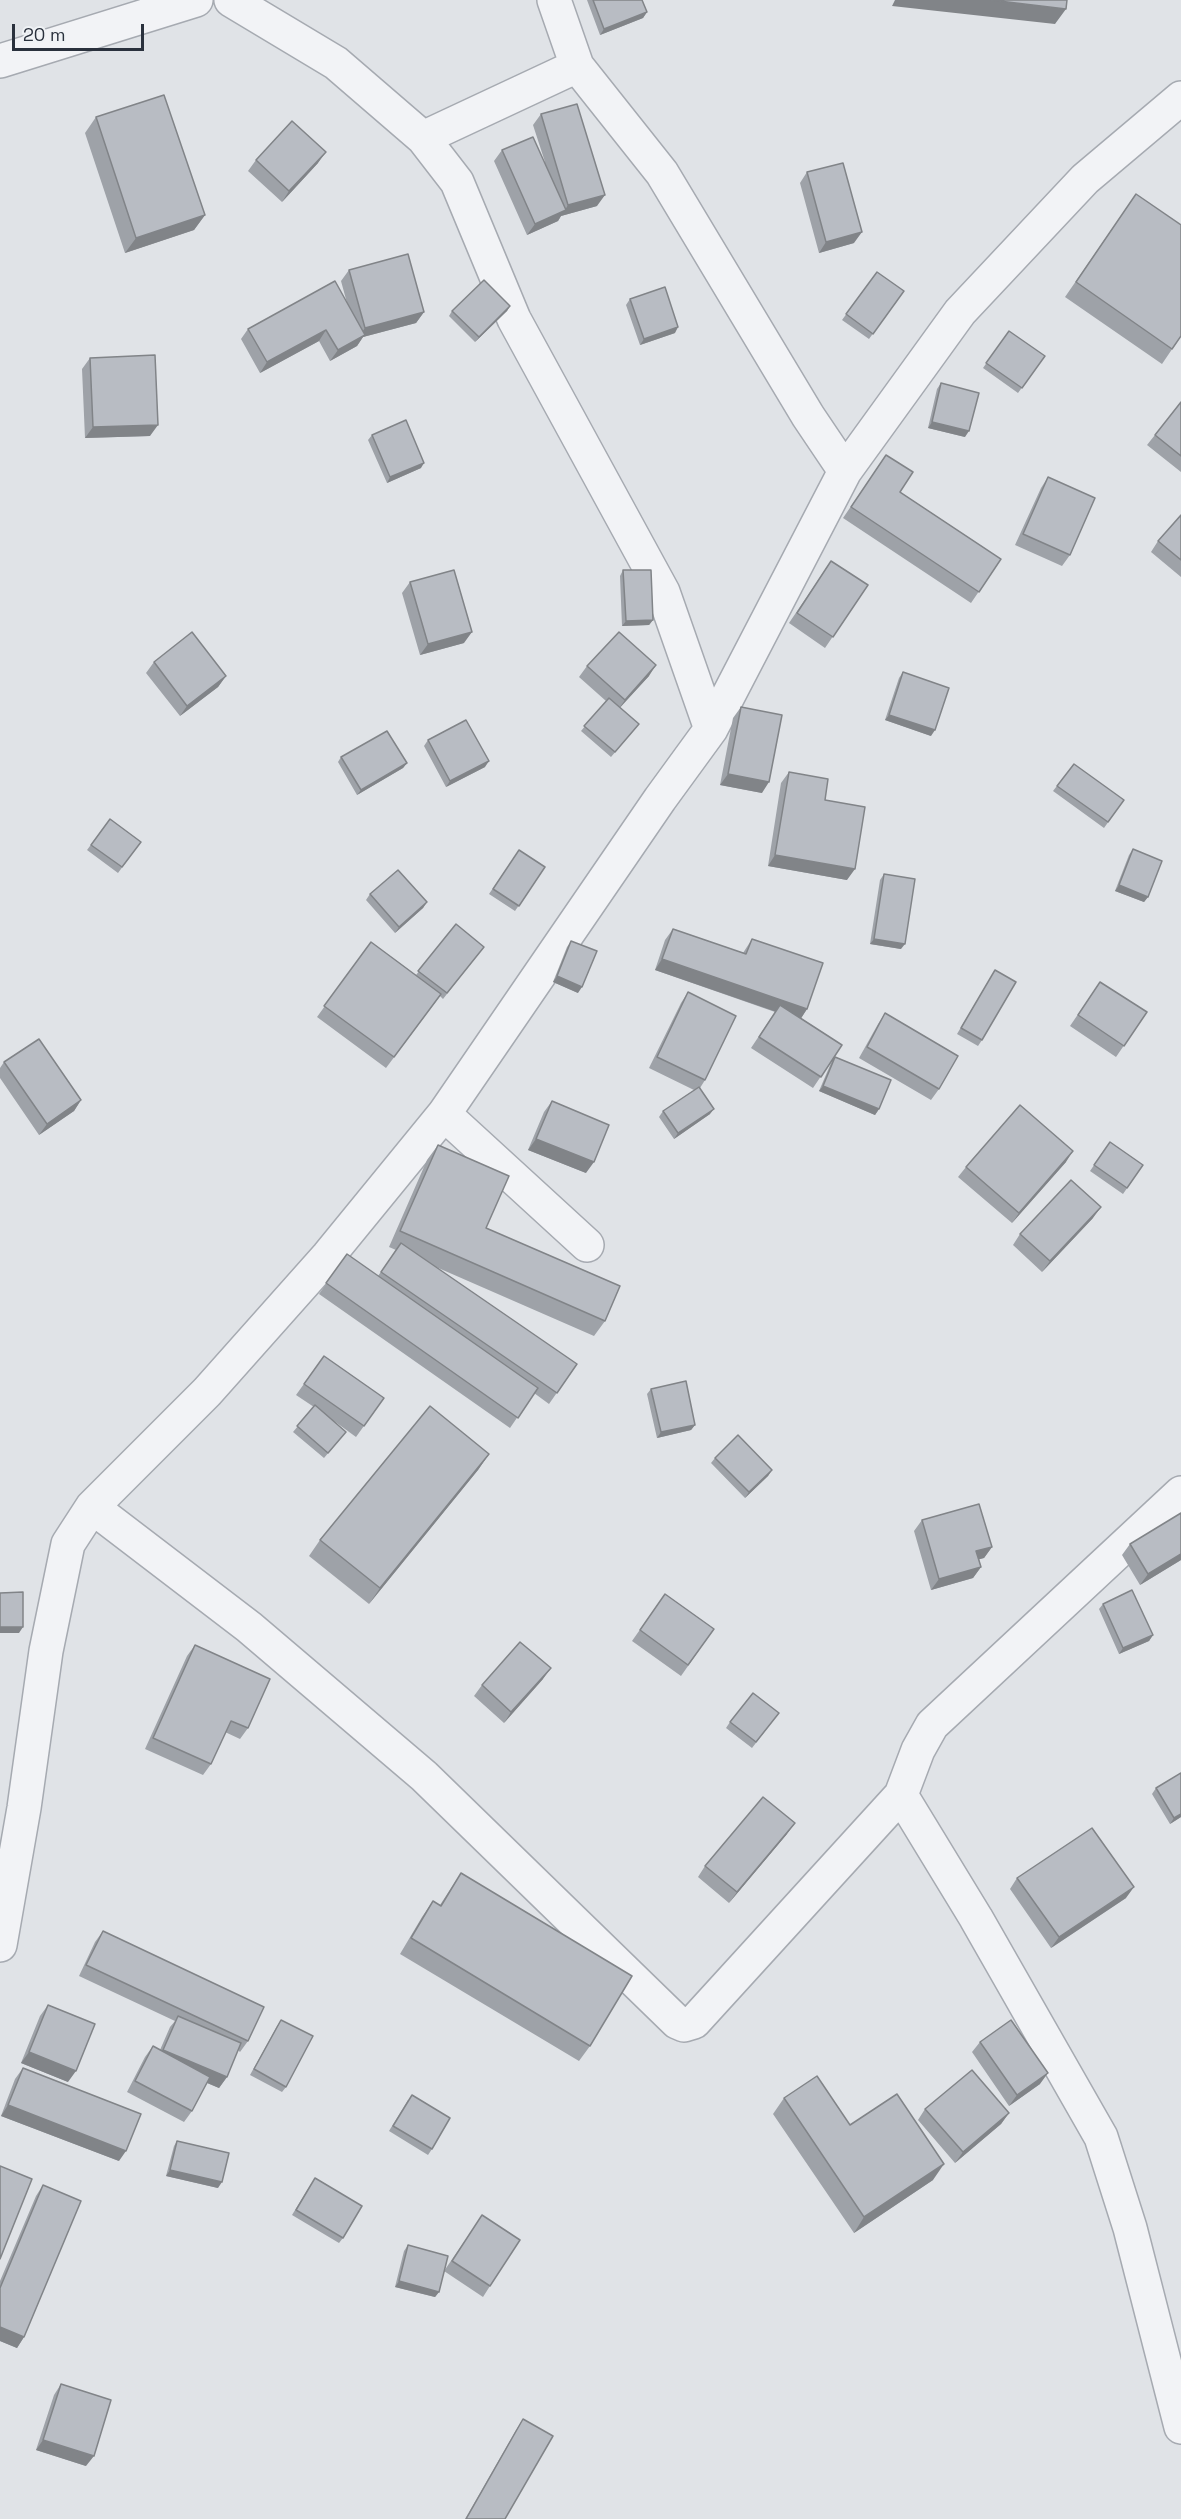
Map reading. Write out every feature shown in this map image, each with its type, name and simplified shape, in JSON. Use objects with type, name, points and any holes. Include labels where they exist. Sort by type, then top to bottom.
[{"type":"street","points":[[0,61],[196,0]]},
{"type":"street","points":[[231,0],[336,63],[423,138],[457,182],[514,320],[663,592],[711,729]]},
{"type":"street","points":[[554,0],[577,66],[662,173],[808,416],[845,471]]},
{"type":"street","points":[[423,138],[577,66]]},
{"type":"street","points":[[0,1945],[24,1808],[46,1651],[68,1544],[92,1507],[214,1383],[328,1256],[444,1114],[660,799],[711,729],[845,471],[960,312],[1085,179],[1181,98]]},
{"type":"street","points":[[444,1114],[587,1245]]},
{"type":"street","points":[[92,1507],[249,1627],[424,1776],[676,2022],[684,2025],[694,2022],[901,1795],[918,1750],[932,1725],[1181,1493]]},
{"type":"street","points":[[901,1795],[976,1918],[1101,2137],[1130,2228],[1181,2427]]},
{"type":"building","points":[[593,0],[642,0],[647,12],[604,29]]},
{"type":"building","points":[[991,0],[1067,0],[1066,9]]},
{"type":"building","points":[[164,95],[205,215],[136,238],[96,117]]},
{"type":"building","points":[[577,104],[605,195],[568,205],[541,114]]},
{"type":"building","points":[[292,121],[326,152],[289,191],[256,160]]},
{"type":"building","points":[[533,137],[566,210],[535,224],[502,150]]},
{"type":"building","points":[[843,163],[862,232],[826,242],[807,172]]},
{"type":"building","points":[[1136,194],[1181,225],[1181,336],[1172,349],[1076,282]]},
{"type":"building","points":[[408,254],[424,312],[365,328],[349,270]]},
{"type":"building","points":[[877,272],[904,291],[873,334],[846,314]]},
{"type":"building","points":[[484,280],[510,306],[479,337],[452,311]]},
{"type":"building","points":[[335,281],[365,335],[338,350],[326,330],[267,362],[248,329]]},
{"type":"building","points":[[665,287],[678,327],[644,339],[630,299]]},
{"type":"building","points":[[1009,331],[1045,356],[1022,388],[986,363]]},
{"type":"building","points":[[155,355],[158,425],[93,427],[90,358]]},
{"type":"building","points":[[941,383],[979,393],[969,431],[932,422]]},
{"type":"building","points":[[1181,402],[1181,456],[1155,435]]},
{"type":"building","points":[[406,420],[424,463],[390,477],[372,435]]},
{"type":"building","points":[[886,455],[913,472],[900,492],[1001,559],[979,592],[851,507]]},
{"type":"building","points":[[1048,477],[1095,498],[1070,555],[1023,534]]},
{"type":"building","points":[[1181,515],[1181,560],[1158,541]]},
{"type":"building","points":[[831,561],[868,585],[833,637],[797,613]]},
{"type":"building","points":[[454,570],[472,632],[428,644],[410,582]]},
{"type":"building","points":[[623,570],[651,570],[653,620],[626,621]]},
{"type":"building","points":[[192,632],[226,676],[187,706],[154,662]]},
{"type":"building","points":[[619,632],[656,665],[625,700],[587,666]]},
{"type":"building","points":[[903,672],[949,688],[935,730],[889,715]]},
{"type":"building","points":[[609,698],[639,724],[615,752],[584,726]]},
{"type":"building","points":[[741,707],[782,715],[769,782],[728,774]]},
{"type":"building","points":[[466,720],[489,761],[450,781],[428,740]]},
{"type":"building","points":[[387,731],[407,763],[361,790],[341,757]]},
{"type":"building","points":[[1074,764],[1124,800],[1108,822],[1057,786]]},
{"type":"building","points":[[789,772],[828,779],[825,800],[865,807],[855,869],[775,855]]},
{"type":"building","points":[[110,819],[141,842],[122,867],[91,845]]},
{"type":"building","points":[[1133,849],[1162,861],[1148,897],[1119,885]]},
{"type":"building","points":[[519,850],[545,867],[519,906],[493,889]]},
{"type":"building","points":[[398,870],[427,902],[399,927],[370,894]]},
{"type":"building","points":[[884,874],[915,879],[905,944],[874,939]]},
{"type":"building","points":[[456,924],[484,947],[447,993],[418,971]]},
{"type":"building","points":[[673,929],[746,954],[752,939],[823,963],[807,1009],[662,959]]},
{"type":"building","points":[[571,941],[597,951],[582,987],[557,976]]},
{"type":"building","points":[[371,942],[441,994],[394,1057],[324,1006]]},
{"type":"building","points":[[995,970],[1016,982],[982,1040],[961,1028]]},
{"type":"building","points":[[1100,982],[1147,1012],[1124,1046],[1078,1015]]},
{"type":"building","points":[[688,992],[736,1016],[705,1080],[657,1057]]},
{"type":"building","points":[[780,1005],[842,1045],[821,1077],[759,1037]]},
{"type":"building","points":[[885,1013],[958,1056],[939,1089],[867,1047]]},
{"type":"building","points":[[39,1039],[81,1100],[47,1124],[4,1062]]},
{"type":"building","points":[[835,1057],[891,1080],[879,1109],[823,1086]]},
{"type":"building","points":[[699,1087],[714,1109],[678,1133],[663,1111]]},
{"type":"building","points":[[552,1101],[609,1125],[594,1162],[536,1139]]},
{"type":"building","points":[[1020,1105],[1073,1151],[1019,1213],[966,1167]]},
{"type":"building","points":[[1110,1142],[1143,1165],[1127,1188],[1094,1165]]},
{"type":"building","points":[[438,1145],[509,1176],[486,1228],[620,1286],[605,1321],[400,1231]]},
{"type":"building","points":[[1071,1180],[1101,1207],[1050,1261],[1020,1234]]},
{"type":"building","points":[[401,1243],[577,1364],[557,1393],[381,1272]]},
{"type":"building","points":[[347,1254],[538,1388],[518,1418],[326,1283]]},
{"type":"building","points":[[324,1356],[384,1398],[364,1426],[304,1384]]},
{"type":"building","points":[[686,1381],[695,1425],[661,1432],[651,1389]]},
{"type":"building","points":[[315,1405],[346,1432],[328,1453],[297,1426]]},
{"type":"building","points":[[430,1406],[489,1454],[380,1588],[320,1540]]},
{"type":"building","points":[[738,1435],[772,1470],[749,1492],[715,1458]]},
{"type":"building","points":[[979,1504],[992,1547],[976,1551],[981,1567],[939,1579],[922,1520]]},
{"type":"building","points":[[1181,1513],[1181,1554],[1148,1574],[1130,1544]]},
{"type":"building","points":[[1132,1590],[1153,1635],[1123,1648],[1103,1604]]},
{"type":"building","points":[[23,1592],[23,1627],[0,1627],[0,1593]]},
{"type":"building","points":[[665,1594],[714,1629],[688,1665],[640,1630]]},
{"type":"building","points":[[520,1642],[551,1668],[511,1712],[482,1685]]},
{"type":"building","points":[[195,1645],[270,1679],[248,1728],[231,1721],[211,1764],[153,1738]]},
{"type":"building","points":[[753,1693],[779,1713],[756,1742],[730,1722]]},
{"type":"building","points":[[1181,1773],[1181,1814],[1174,1818],[1156,1788]]},
{"type":"building","points":[[763,1797],[795,1823],[737,1892],[705,1866]]},
{"type":"building","points":[[1092,1828],[1134,1887],[1059,1937],[1017,1878]]},
{"type":"building","points":[[461,1873],[632,1976],[590,2046],[411,1938],[433,1901],[441,1906]]},
{"type":"building","points":[[103,1931],[264,2007],[248,2041],[86,1965]]},
{"type":"building","points":[[48,2005],[95,2024],[76,2071],[29,2052]]},
{"type":"building","points":[[178,2016],[241,2043],[227,2077],[163,2050]]},
{"type":"building","points":[[281,2020],[313,2036],[286,2087],[254,2069]]},
{"type":"building","points":[[1011,2020],[1048,2073],[1017,2095],[980,2042]]},
{"type":"building","points":[[153,2046],[210,2077],[192,2111],[135,2081]]},
{"type":"building","points":[[23,2068],[141,2114],[126,2151],[8,2105]]},
{"type":"building","points":[[972,2070],[1009,2113],[963,2152],[925,2109]]},
{"type":"building","points":[[817,2076],[850,2125],[897,2094],[944,2164],[864,2217],[784,2098]]},
{"type":"building","points":[[412,2095],[450,2118],[432,2149],[393,2126]]},
{"type":"building","points":[[177,2141],[229,2153],[222,2182],[170,2170]]},
{"type":"building","points":[[0,2166],[32,2179],[0,2259]]},
{"type":"building","points":[[315,2178],[362,2206],[343,2238],[296,2210]]},
{"type":"building","points":[[43,2185],[81,2201],[24,2337],[0,2327],[0,2288]]},
{"type":"building","points":[[482,2215],[520,2240],[490,2286],[452,2261]]},
{"type":"building","points":[[408,2245],[448,2256],[439,2292],[399,2281]]},
{"type":"building","points":[[61,2384],[111,2400],[94,2456],[43,2440]]},
{"type":"building","points":[[523,2419],[553,2436],[505,2519],[466,2519]]}]
